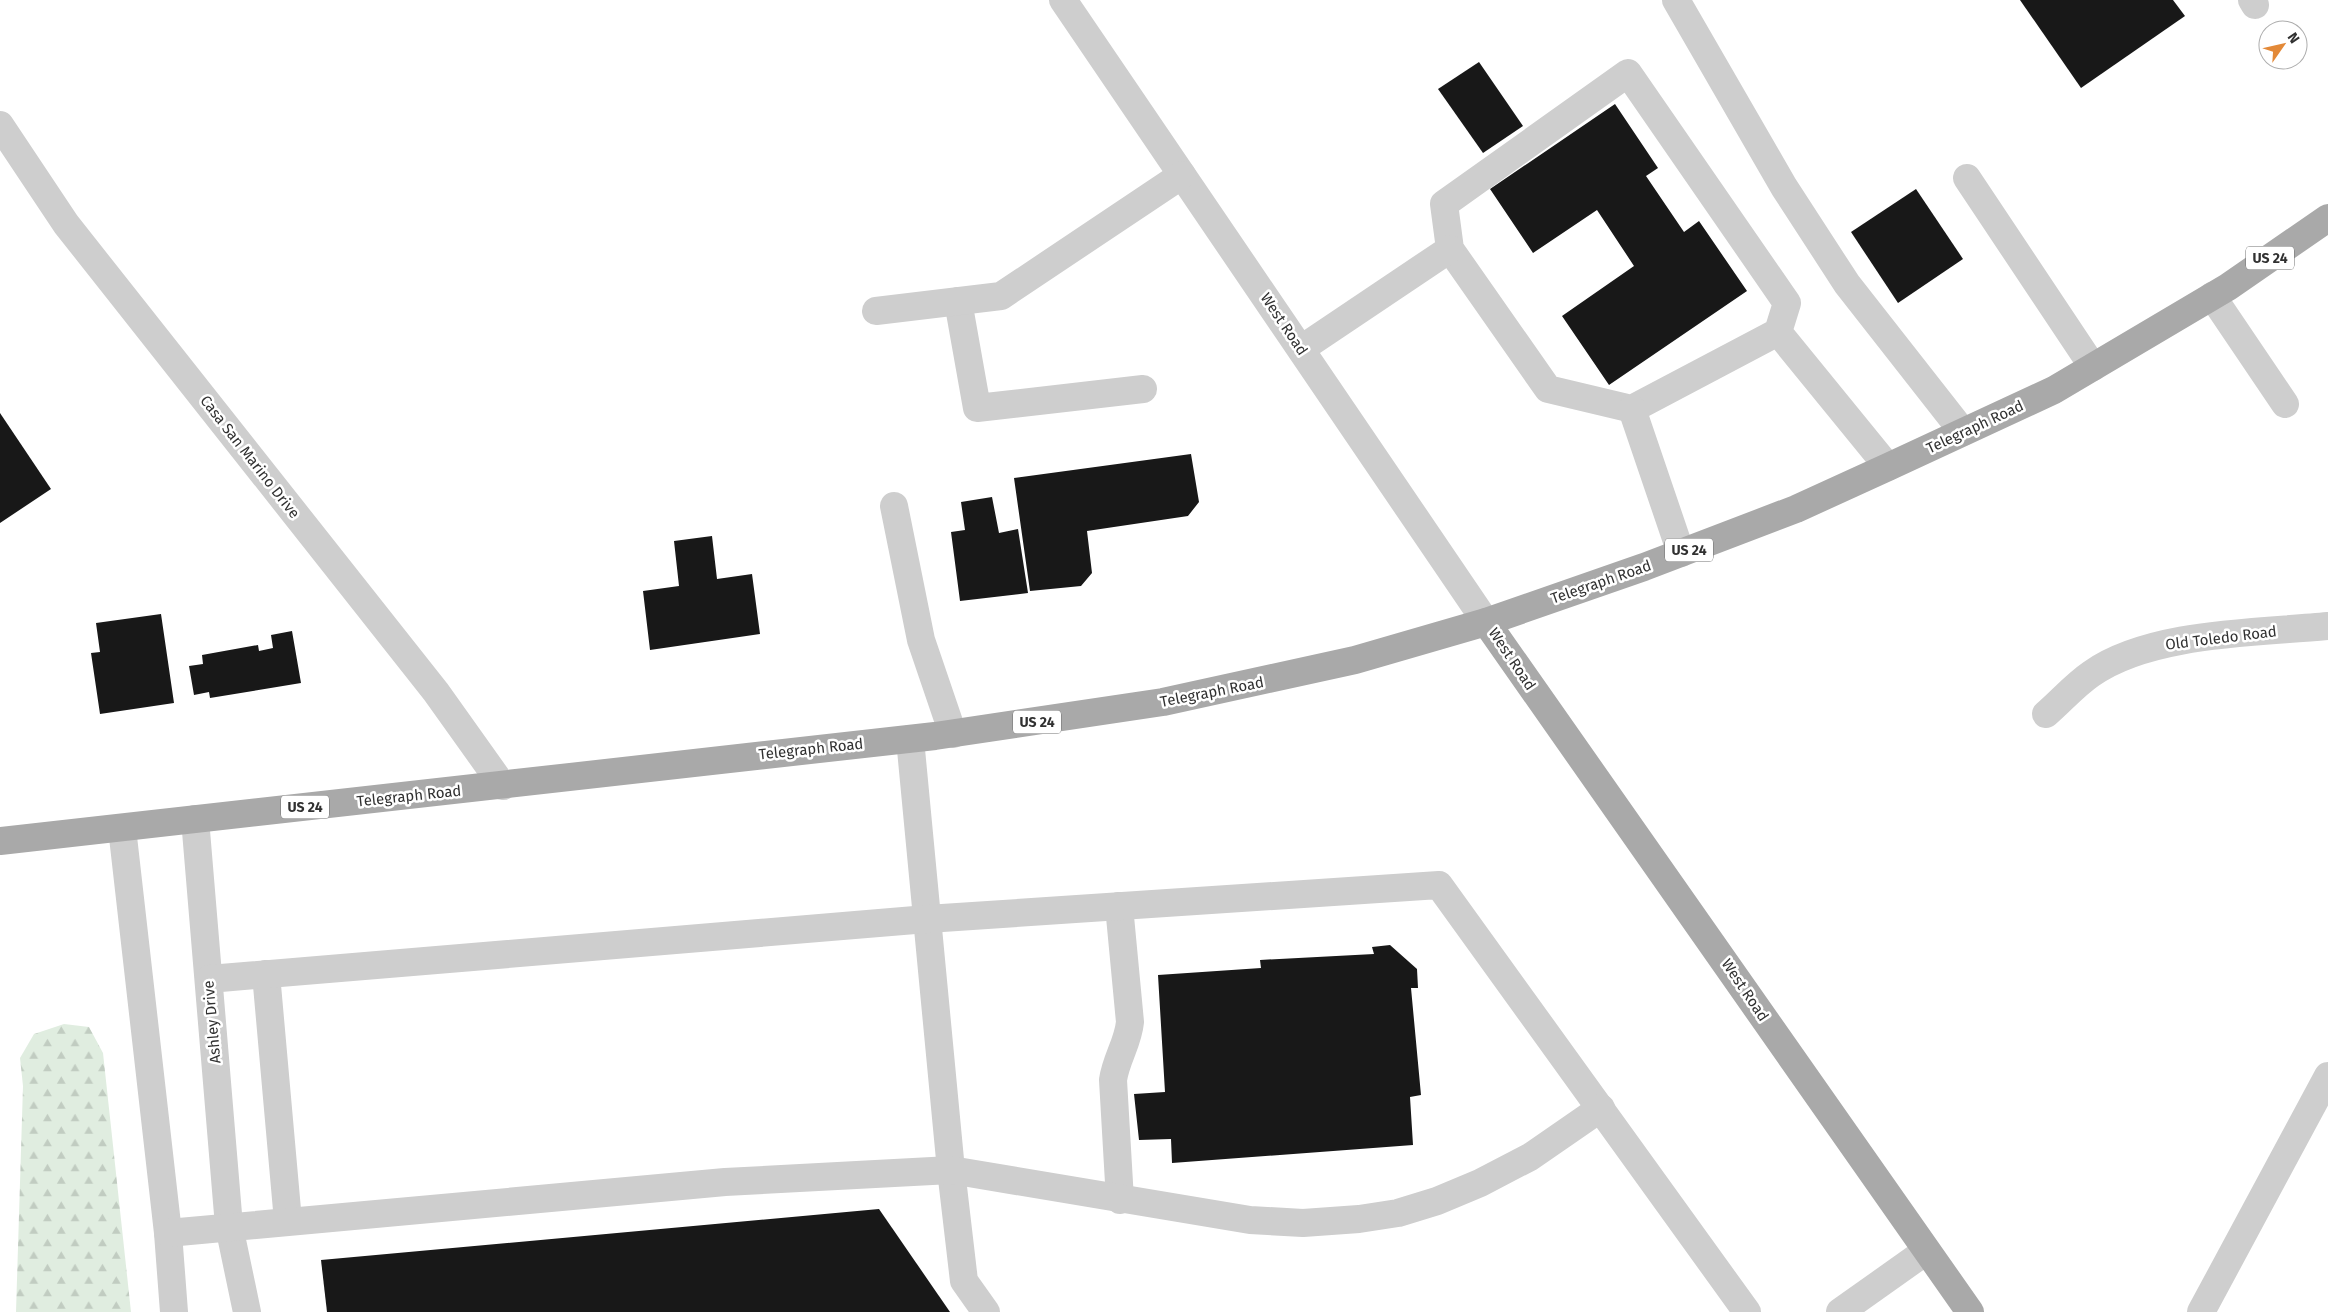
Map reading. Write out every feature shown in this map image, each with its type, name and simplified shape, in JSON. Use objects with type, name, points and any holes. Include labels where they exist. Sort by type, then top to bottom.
[{"type":"main road","name":"Telegraph Road","points":[[0,841],[504,786],[691,762],[953,734],[1163,702],[1355,660],[1486,622],[1681,553],[1796,509],[2054,390],[2212,296],[2328,218]]},
{"type":"main road","name":"West Road","points":[[1486,622],[1970,1312]]},
{"type":"street","name":"West Road","points":[[1063,0],[1486,622]]},
{"type":"street","points":[[1676,0],[1784,187],[1847,284],[1963,432]]},
{"type":"street","points":[[1628,73],[1787,303],[1778,332],[1632,409],[1548,389],[1450,249],[1444,204],[1628,73]]},
{"type":"street","name":"Casa San Marino Drive","points":[[0,125],[66,224],[430,684],[504,786]]},
{"type":"street","points":[[876,311],[1000,296],[1182,176]]},
{"type":"street","points":[[1967,178],[2093,367]]},
{"type":"street","points":[[1301,349],[1450,249]]},
{"type":"street","points":[[2212,296],[2285,404]]},
{"type":"street","points":[[958,301],[977,408],[1144,389]]},
{"type":"street","points":[[1778,332],[1888,467]]},
{"type":"street","points":[[1632,409],[1681,553]]},
{"type":"street","points":[[894,506],[921,640],[953,734]]},
{"type":"street","name":"Old Toledo Road","points":[[2046,714],[2092,673],[2132,652],[2175,641],[2328,626]]},
{"type":"street","points":[[910,739],[951,1170],[964,1282],[986,1312]]},
{"type":"street","name":"Ashley Drive","points":[[195,819],[229,1226],[247,1312]]},
{"type":"street","points":[[122,828],[168,1233],[174,1312]]},
{"type":"street","points":[[209,979],[927,919],[1438,885],[1747,1312]]},
{"type":"street","points":[[1119,906],[1130,1022],[1129,1036],[1115,1064],[1113,1080],[1120,1200]]},
{"type":"street","points":[[266,974],[288,1221]]},
{"type":"street","points":[[2201,1312],[2328,1076]]},
{"type":"street","points":[[168,1233],[725,1182],[951,1170],[1120,1200],[1250,1220],[1294,1222],[1358,1219],[1398,1212],[1437,1201],[1530,1157],[1601,1108]]},
{"type":"street","points":[[1840,1312],[1926,1251]]},
{"type":"green space","points":[[64,1024],[89,1027],[103,1053],[131,1312],[16,1312],[23,1086],[20,1058],[34,1034]]},
{"type":"building","points":[[2020,0],[2173,0],[2185,16],[2081,88]]},
{"type":"building","points":[[1479,62],[1523,126],[1483,153],[1438,89]]},
{"type":"building","points":[[1615,104],[1658,168],[1646,176],[1684,232],[1699,221],[1747,291],[1609,385],[1562,316],[1634,266],[1597,210],[1533,253],[1490,189]]},
{"type":"building","points":[[1916,189],[1963,259],[1898,303],[1851,232]]},
{"type":"building","points":[[0,413],[51,489],[0,523]]},
{"type":"building","points":[[1191,454],[1199,502],[1188,516],[1087,531],[1092,573],[1081,586],[1030,591],[1014,478]]},
{"type":"building","points":[[992,497],[999,533],[1018,529],[1028,593],[960,601],[951,532],[965,530],[961,502]]},
{"type":"building","points":[[712,536],[717,579],[752,574],[760,634],[650,650],[643,591],[679,586],[674,541]]},
{"type":"building","points":[[161,614],[174,703],[100,714],[91,653],[100,652],[96,623]]},
{"type":"building","points":[[292,631],[301,683],[210,698],[209,692],[194,695],[189,666],[203,664],[202,655],[258,645],[259,651],[273,648],[271,635]]},
{"type":"building","points":[[1390,945],[1417,969],[1418,988],[1411,988],[1421,1095],[1410,1097],[1413,1145],[1172,1163],[1171,1139],[1139,1140],[1134,1094],[1165,1092],[1158,975],[1261,968],[1260,960],[1374,954],[1372,947]]},
{"type":"building","points":[[879,1209],[950,1312],[327,1312],[321,1260]]}]
